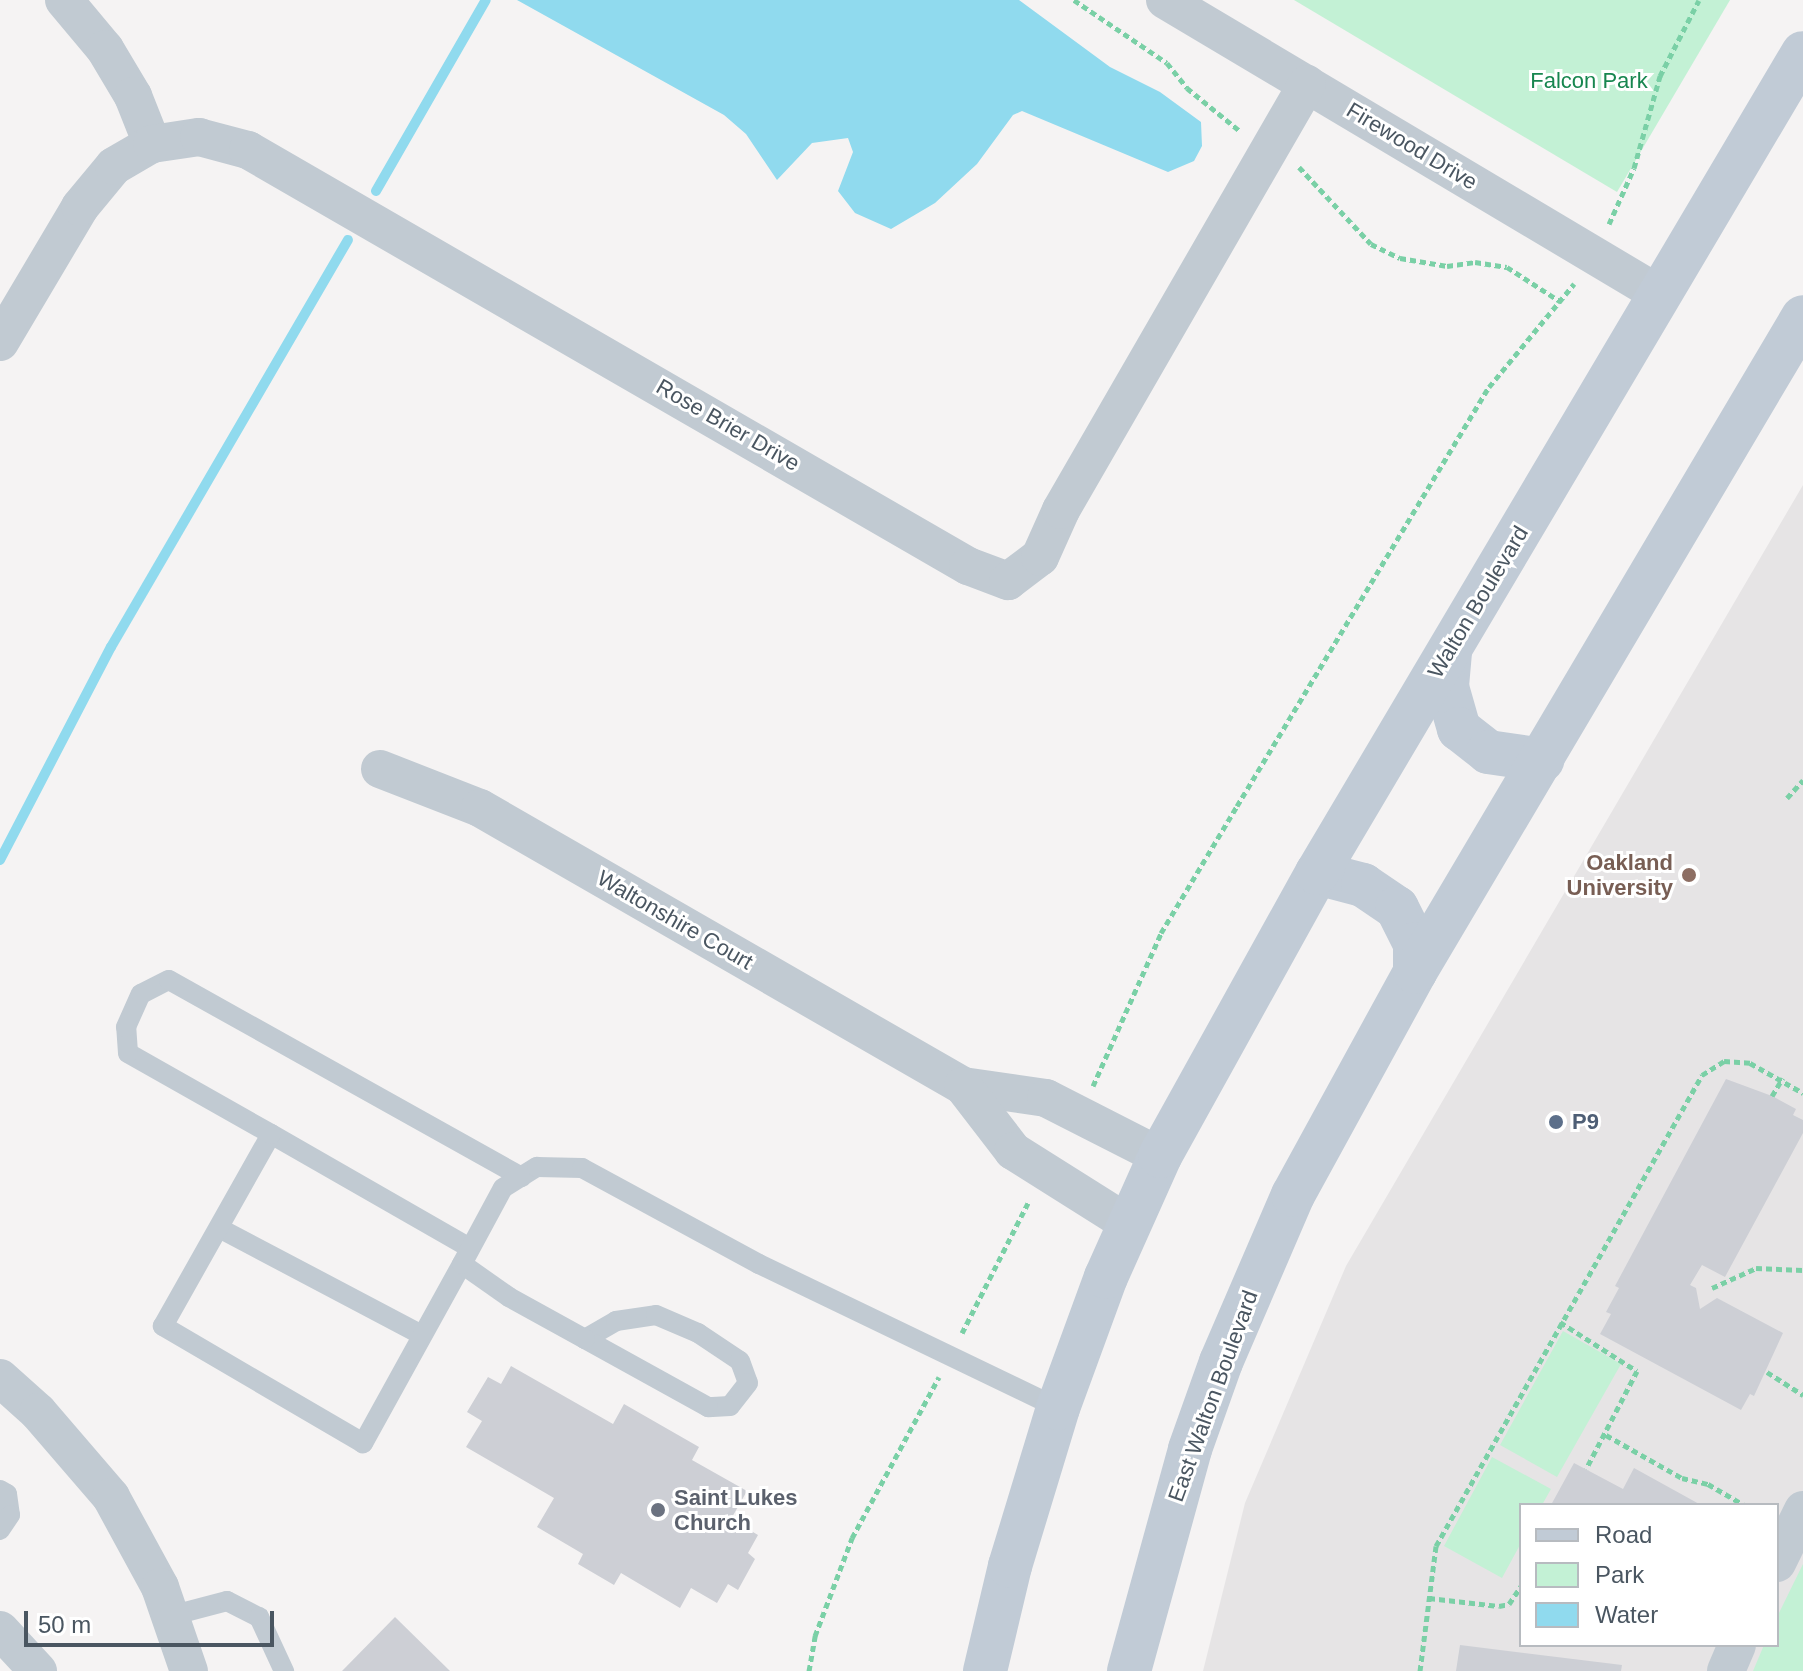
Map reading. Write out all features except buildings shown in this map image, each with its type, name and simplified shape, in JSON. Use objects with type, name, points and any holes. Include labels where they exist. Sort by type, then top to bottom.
[{"type":"main road","name":"Walton Boulevard","points":[[1160,1156],[1317,873],[1803,53]]},
{"type":"main road","points":[[1415,972],[1803,317]]},
{"type":"main road","points":[[1450,649],[1447,687],[1459,729],[1488,752],[1542,760]]},
{"type":"main road","points":[[1317,873],[1363,885],[1397,908],[1415,944],[1415,972]]},
{"type":"main road","name":"East Walton Boulevard","points":[[1129,1671],[1167,1523],[1221,1362],[1325,1132],[1415,972]]},
{"type":"main road","points":[[985,1671],[1010,1566],[1058,1408],[1129,1224],[1160,1156]]},
{"type":"street","points":[[64,0],[105,49],[133,96],[152,144]]},
{"type":"street","name":"Firewood Drive","points":[[1165,0],[1659,294]]},
{"type":"street","name":"Rose Brier Drive","points":[[0,342],[80,207],[114,166],[152,144],[199,137],[248,150],[968,566],[1008,581],[1040,557],[1069,497],[1307,84]]},
{"type":"street","name":"Waltonshire Court","points":[[380,769],[480,808],[963,1086],[1046,1098],[1160,1156]]},
{"type":"street","name":"Waltonshire Court","points":[[963,1086],[1013,1151],[1129,1224]]},
{"type":"street","points":[[0,1378],[38,1412],[111,1497],[170,1616],[189,1671]]},
{"type":"street","points":[[1779,1559],[1803,1510]]},
{"type":"street","points":[[0,1630],[38,1671]]},
{"type":"street","points":[[1726,1671],[1736,1647]]},
{"type":"lane","points":[[522,1177],[169,980],[141,994],[126,1027],[128,1053],[271,1134],[466,1256],[585,1339],[708,1407],[730,1406],[748,1383],[740,1361],[698,1333],[656,1315],[616,1321],[585,1339]]},
{"type":"lane","points":[[271,1134],[163,1326],[363,1443],[503,1188],[537,1167],[582,1168],[759,1264],[1058,1408]]},
{"type":"lane","points":[[219,1228],[422,1335]]},
{"type":"lane","points":[[0,1490],[7,1494],[10,1515],[0,1530]]},
{"type":"lane","points":[[170,1616],[227,1601],[259,1617],[284,1671]]},
{"type":"path","points":[[1074,0],[1167,63],[1225,123],[1292,159],[1371,244],[1400,258],[1447,266],[1475,262],[1507,267],[1561,302]]},
{"type":"path","points":[[1076,1113],[1105,1067],[1161,933],[1489,387],[1561,302],[1595,255],[1634,168],[1660,76],[1699,0]]},
{"type":"path","points":[[1787,798],[1802,783]]},
{"type":"path","points":[[1420,1671],[1436,1546],[1702,1075],[1712,1065],[1736,1061],[1783,1078],[1803,1093]]},
{"type":"path","points":[[1772,1096],[1783,1078]]},
{"type":"path","points":[[809,1671],[815,1636],[852,1538],[950,1358],[1043,1172]]},
{"type":"path","points":[[1712,1288],[1756,1268],[1803,1270]]},
{"type":"path","points":[[1560,1322],[1637,1371],[1586,1469]]},
{"type":"path","points":[[1767,1372],[1803,1395]]},
{"type":"path","points":[[1606,1435],[1682,1478],[1708,1484],[1741,1503]]},
{"type":"path","points":[[1429,1598],[1499,1606],[1509,1604],[1519,1589]]},
{"type":"shaded area","name":"Oakland University","points":[[1803,485],[1803,1671],[1203,1671],[1245,1503],[1346,1266]]},
{"type":"green space","name":"Falcon Park","points":[[1294,0],[1730,0],[1617,192]]},
{"type":"green space","points":[[1563,1331],[1621,1364],[1557,1477],[1500,1445]]},
{"type":"green space","points":[[1492,1457],[1551,1489],[1543,1503],[1519,1503],[1519,1547],[1502,1578],[1444,1546]]},
{"type":"green space","points":[[1803,1564],[1803,1671],[1753,1671],[1763,1647],[1779,1647],[1779,1613]]},
{"type":"water","points":[[517,0],[1019,0],[1110,67],[1160,92],[1201,122],[1202,146],[1194,161],[1168,172],[1022,111],[1013,115],[977,164],[935,203],[891,229],[855,213],[838,191],[853,152],[848,138],[812,143],[777,180],[746,134],[724,115]]},
{"type":"waterway","points":[[376,191],[486,0]]},
{"type":"waterway","points":[[0,860],[111,647],[348,240]]},
{"type":"place","name":"Oakland University","points":[[1689,875]]},
{"type":"place","name":"P9","points":[[1556,1122]]},
{"type":"place","name":"Saint Lukes Church","points":[[658,1510]]}]
